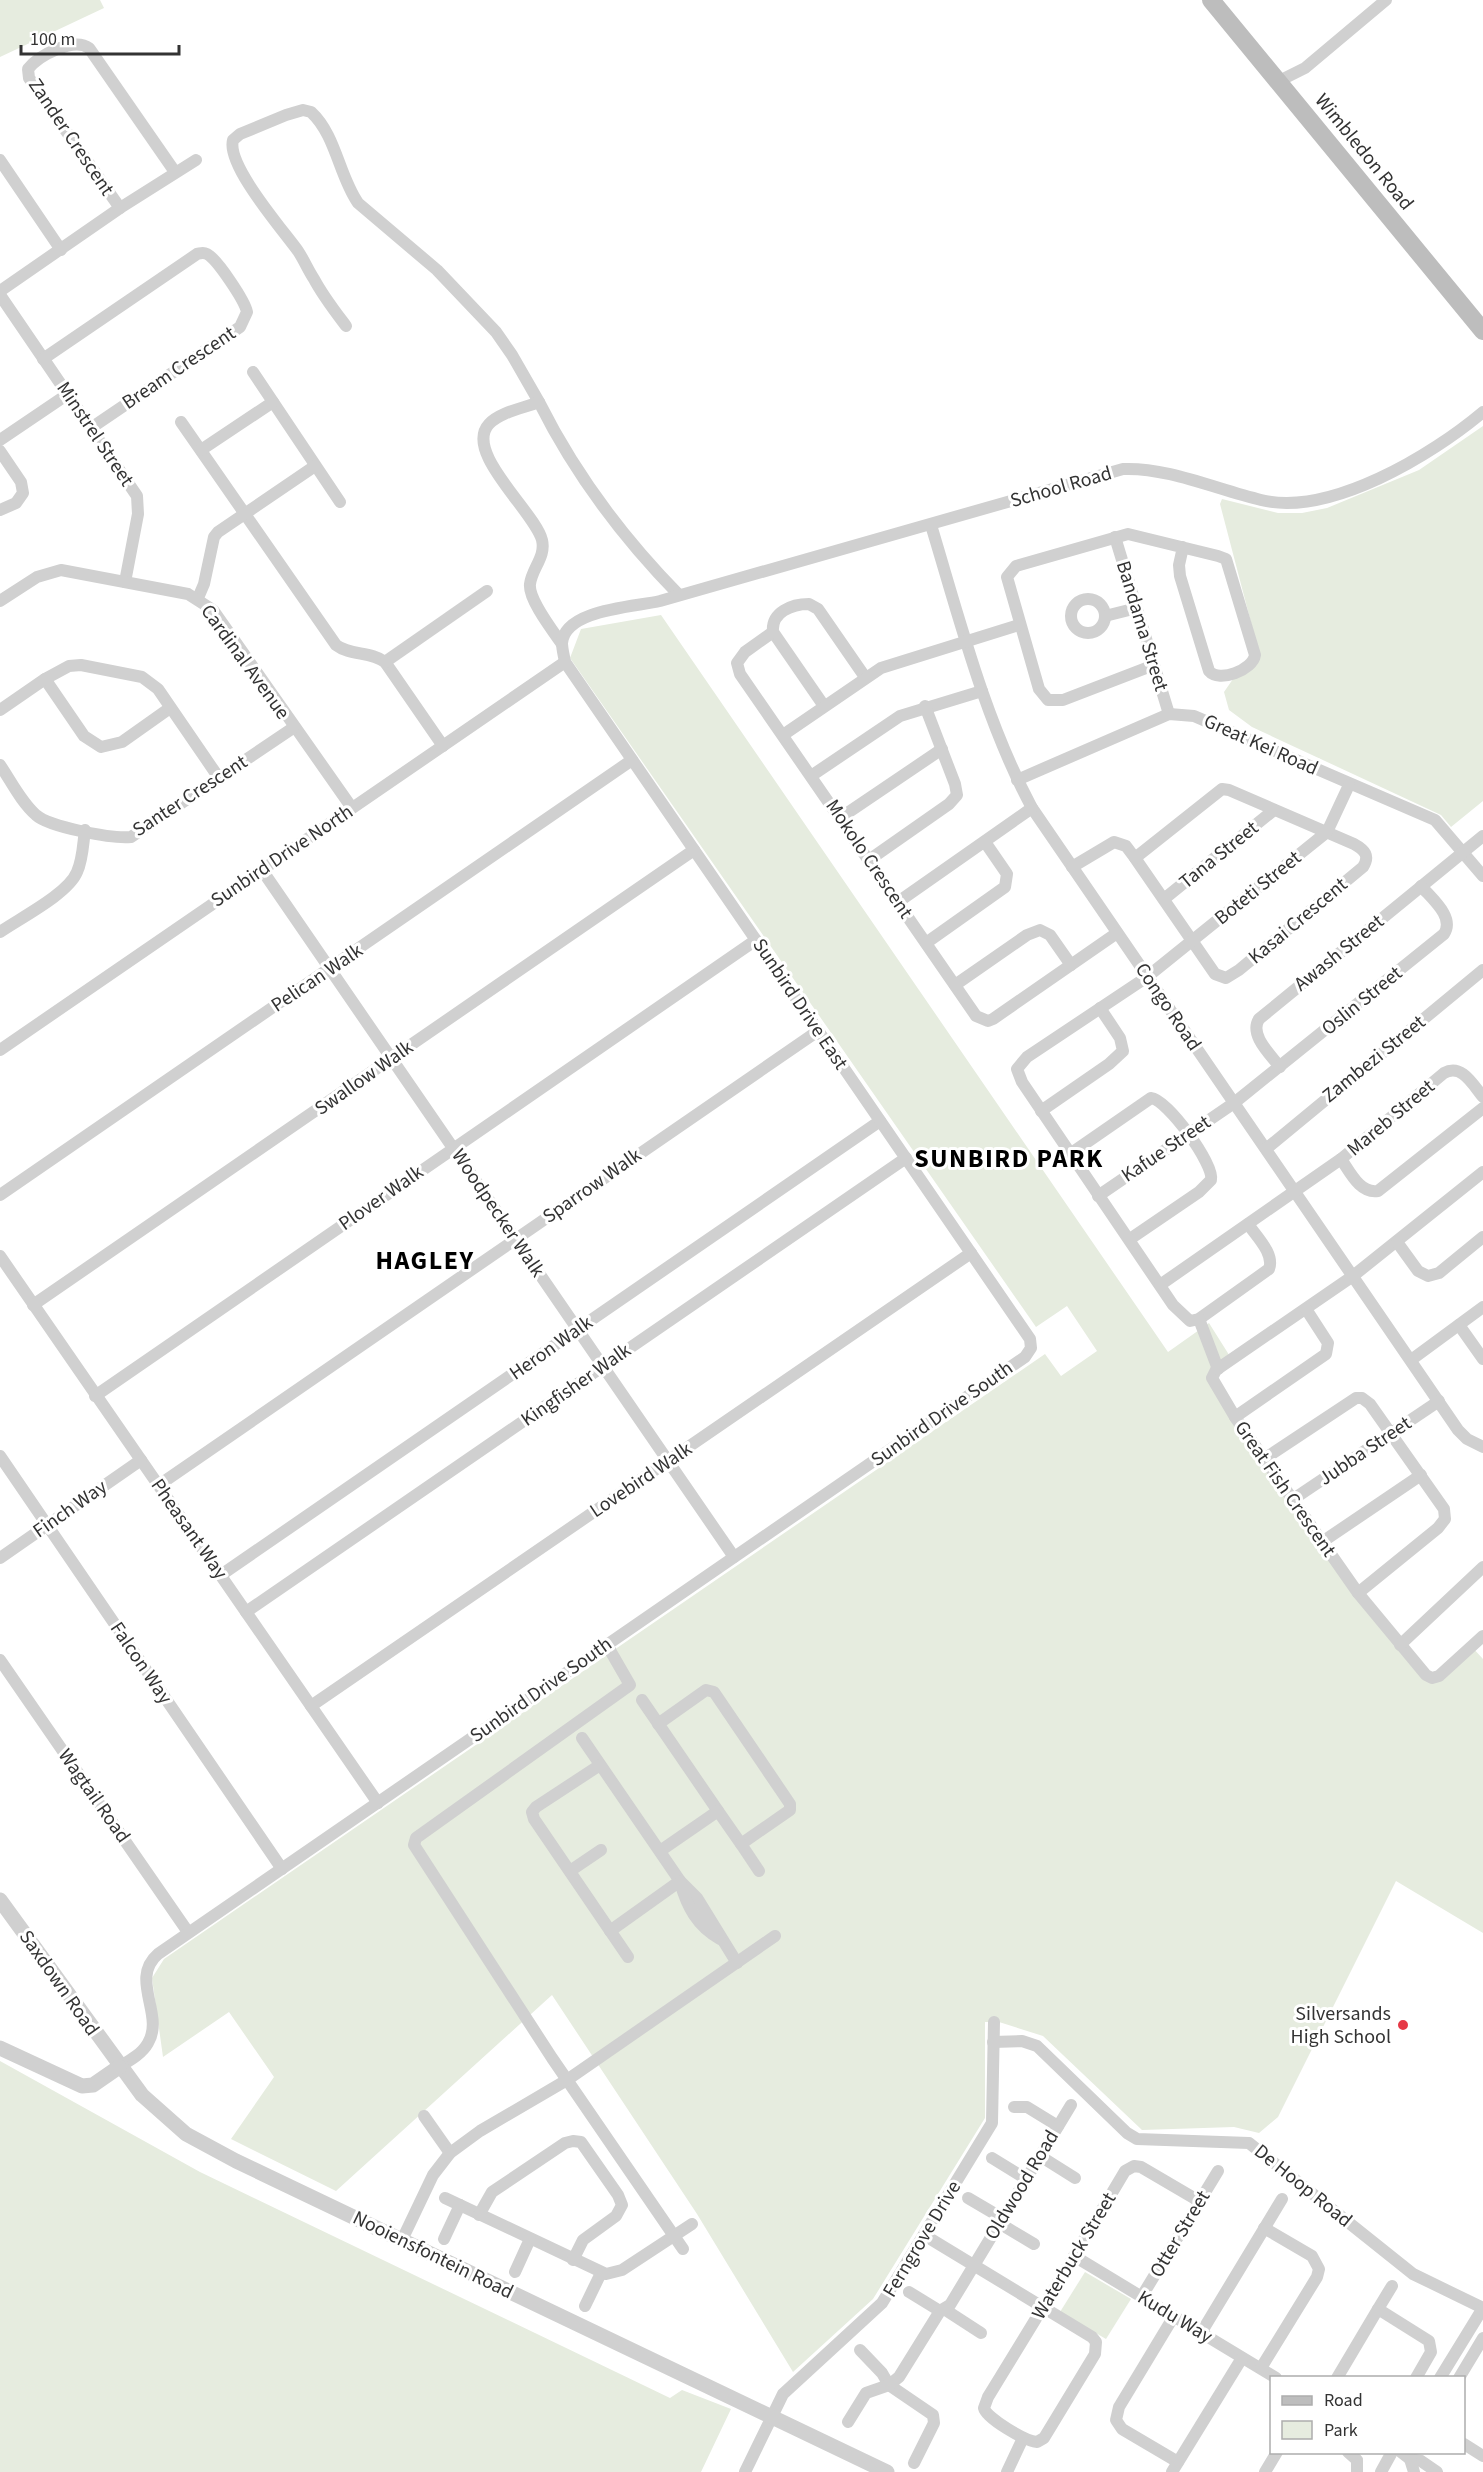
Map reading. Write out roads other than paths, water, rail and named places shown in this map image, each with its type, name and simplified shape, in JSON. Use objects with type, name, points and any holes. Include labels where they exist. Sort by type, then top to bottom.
[{"type":"main road","name":"Wimbledon Road","points":[[1211,0],[1483,331]]},
{"type":"street","points":[[1277,82],[1305,68],[1386,0]]},
{"type":"street","name":"Zander Crescent","points":[[120,208],[29,78],[28,69],[38,60],[72,44],[78,43],[89,48],[175,172]]},
{"type":"street","points":[[346,326],[326,299],[299,252],[278,228],[254,191],[232,150],[233,140],[240,134],[299,111],[311,112],[318,120],[331,143],[349,190],[358,203],[437,270],[496,332],[580,473],[653,567],[679,595]]},
{"type":"street","points":[[0,160],[61,250]]},
{"type":"street","points":[[0,293],[120,208],[196,160]]},
{"type":"street","name":"Bream Crescent","points":[[43,359],[197,254],[204,253],[212,259],[241,298],[248,312],[245,322],[240,327],[91,428]]},
{"type":"street","name":"Minstrel Street","points":[[0,293],[137,496],[138,514],[125,582]]},
{"type":"street","points":[[253,372],[340,502]]},
{"type":"street","points":[[0,440],[68,394]]},
{"type":"street","points":[[201,450],[273,402]]},
{"type":"street","points":[[539,402],[495,420],[488,425],[483,439],[493,466],[540,534],[543,548],[530,588],[533,598],[562,644],[565,662]]},
{"type":"street","name":"School Road","points":[[562,644],[572,624],[587,616],[660,601],[1123,470],[1150,471],[1280,503],[1319,501],[1429,453],[1483,412]]},
{"type":"street","points":[[181,422],[336,645],[354,653],[379,658],[385,662],[443,746]]},
{"type":"street","points":[[0,451],[21,482],[23,493],[16,503],[0,510]]},
{"type":"street","points":[[198,598],[204,584],[214,537],[245,513],[315,466]]},
{"type":"street","name":"Congo Road","points":[[931,525],[982,691],[1017,780],[1032,808],[1458,1430],[1467,1439],[1483,1447]]},
{"type":"street","points":[[1154,665],[1064,700],[1052,702],[1044,698],[1039,689],[1006,581],[1008,574],[1016,566],[1115,537],[1135,534],[1183,547],[1226,559],[1254,646],[1254,660],[1245,668],[1218,677],[1209,671],[1180,576],[1179,565],[1183,547]]},
{"type":"street","name":"Bandama Street","points":[[1115,537],[1169,714]]},
{"type":"street","name":"Cardinal Avenue","points":[[0,601],[37,576],[53,571],[125,582],[198,598],[213,610],[293,728],[352,808]]},
{"type":"street","points":[[385,662],[488,591]]},
{"type":"street","points":[[824,706],[773,632],[773,620],[781,612],[796,605],[813,605],[865,677]]},
{"type":"street","points":[[1105,616],[1137,608]]},
{"type":"street","points":[[783,735],[865,677],[881,669],[1019,625]]},
{"type":"street","name":"Mokolo Crescent","points":[[773,632],[740,656],[737,668],[976,1016],[988,1021],[1117,933]]},
{"type":"street","name":"Sunbird Drive North","points":[[0,1050],[565,662]]},
{"type":"street","name":"Sunbird Drive East","points":[[565,662],[971,1253],[1029,1339],[1031,1348]]},
{"type":"street","points":[[0,710],[64,667],[76,665],[134,675],[153,684],[219,778]]},
{"type":"street","points":[[45,678],[84,736],[100,747],[122,742],[170,708]]},
{"type":"street","points":[[811,776],[900,716],[925,706],[982,691]]},
{"type":"street","points":[[869,860],[949,804],[957,795],[925,706]]},
{"type":"street","points":[[1017,780],[1169,714]]},
{"type":"street","name":"Great Kei Road","points":[[1169,714],[1194,716],[1349,785],[1436,820],[1483,876]]},
{"type":"street","name":"Santer Crescent","points":[[0,765],[37,817],[56,824],[124,838],[138,835],[293,728]]},
{"type":"street","points":[[840,818],[942,749]]},
{"type":"street","name":"Pelican Walk","points":[[0,1196],[632,760]]},
{"type":"street","name":"Boteti Street","points":[[1199,1318],[1190,1321],[1181,1315],[1041,1111],[1018,1075],[1019,1065],[1027,1057],[1147,977],[1327,832],[1349,785]]},
{"type":"street","points":[[1135,858],[1222,789],[1327,832]]},
{"type":"street","points":[[898,902],[1032,808]]},
{"type":"street","name":"Tana Street","points":[[1164,899],[1274,810]]},
{"type":"street","points":[[2,927],[60,891],[73,879],[78,871],[86,830]]},
{"type":"street","name":"Kasai Crescent","points":[[1193,942],[1218,976],[1226,978],[1239,970],[1363,867],[1367,859],[1364,851],[1327,832]]},
{"type":"street","name":"Awash Street","points":[[1280,1067],[1256,1034],[1255,1025],[1259,1019],[1483,836]]},
{"type":"street","points":[[926,943],[1005,888],[1007,874],[985,842]]},
{"type":"street","points":[[1072,867],[1114,842],[1126,846],[1193,942]]},
{"type":"street","name":"Swallow Walk","points":[[33,1305],[694,850]]},
{"type":"street","name":"Woodpecker Walk","points":[[262,870],[734,1557]]},
{"type":"street","name":"Oslin Street","points":[[1234,1103],[1444,934],[1448,927],[1447,919],[1421,886]]},
{"type":"street","points":[[955,985],[1027,935],[1040,930],[1050,935],[1071,965]]},
{"type":"street","name":"Plover Walk","points":[[95,1396],[756,940]]},
{"type":"street","name":"Zambezi Street","points":[[1266,1149],[1483,970]]},
{"type":"street","points":[[1041,1111],[1109,1064],[1123,1051],[1120,1038],[1100,1008]]},
{"type":"street","name":"Sparrow Walk","points":[[159,1485],[818,1031]]},
{"type":"street","name":"Mareb Street","points":[[1160,1285],[1341,1159],[1449,1071],[1460,1072],[1483,1097]]},
{"type":"street","points":[[1070,1154],[1151,1098],[1166,1105],[1187,1134],[1209,1167],[1211,1180],[1130,1239]]},
{"type":"street","name":"Kafue Street","points":[[1098,1196],[1234,1103]]},
{"type":"street","points":[[1341,1159],[1362,1187],[1370,1192],[1378,1191],[1483,1108]]},
{"type":"street","name":"Heron Walk","points":[[221,1575],[880,1121]]},
{"type":"street","name":"Kingfisher Walk","points":[[246,1612],[906,1158]]},
{"type":"street","points":[[1218,1369],[1353,1276],[1483,1172]]},
{"type":"street","points":[[1199,1318],[1269,1269],[1271,1264],[1269,1255],[1248,1224]]},
{"type":"street","points":[[1397,1242],[1418,1271],[1428,1276],[1439,1273],[1483,1237]]},
{"type":"street","name":"Lovebird Walk","points":[[311,1706],[971,1253]]},
{"type":"street","name":"Pheasant Way","points":[[0,1256],[378,1803]]},
{"type":"street","points":[[1411,1360],[1483,1307]]},
{"type":"street","points":[[1235,1417],[1326,1354],[1328,1343],[1306,1309]]},
{"type":"street","name":"Great Fish Crescent","points":[[1199,1318],[1218,1369],[1212,1378],[1214,1384],[1358,1593],[1426,1675],[1432,1678],[1439,1676],[1481,1641]]},
{"type":"street","points":[[1459,1325],[1483,1359]]},
{"type":"street","name":"Sunbird Drive South","points":[[119,2067],[142,2050],[151,2036],[146,1981],[149,1964],[188,1932],[1025,1357],[1031,1348]]},
{"type":"street","points":[[1264,1459],[1356,1398],[1367,1401],[1392,1432],[1444,1509],[1444,1519],[1438,1528],[1358,1593]]},
{"type":"street","name":"Jubba Street","points":[[1292,1500],[1439,1401]]},
{"type":"street","name":"Falcon Way","points":[[0,1456],[282,1869]]},
{"type":"street","name":"Finch Way","points":[[0,1558],[141,1460]]},
{"type":"street","points":[[1322,1542],[1421,1475]]},
{"type":"street","points":[[1400,1645],[1483,1567]]},
{"type":"street","points":[[607,1645],[630,1685],[416,1838],[414,1845],[567,2080],[683,2249]]},
{"type":"street","name":"Wagtail Road","points":[[0,1660],[188,1932]]},
{"type":"street","points":[[658,1724],[697,1695],[709,1690],[714,1692],[790,1804],[790,1810],[741,1844]]},
{"type":"street","points":[[642,1700],[759,1870]]},
{"type":"street","points":[[582,1738],[680,1881],[697,1898],[720,1940],[736,1963]]},
{"type":"street","points":[[600,1765],[536,1807],[532,1812],[628,1957]]},
{"type":"street","points":[[660,1851],[718,1811]]},
{"type":"street","points":[[570,1871],[602,1850]]},
{"type":"street","points":[[610,1931],[680,1881]]},
{"type":"street","name":"Saxdown Road","points":[[0,1900],[119,2067]]},
{"type":"street","points":[[402,2240],[433,2175],[450,2153],[480,2131],[567,2080],[775,1936]]},
{"type":"street","name":"Ferngrove Drive","points":[[745,2472],[771,2417],[788,2388],[880,2306],[993,2120],[994,2022]]},
{"type":"street","name":"De Hoop Road","points":[[993,2042],[1022,2041],[1037,2046],[1127,2133],[1137,2139],[1249,2143],[1413,2274],[1483,2308]]},
{"type":"street","points":[[0,2048],[82,2086],[93,2085],[119,2067]]},
{"type":"street","name":"Nooiensfontein Road","points":[[119,2067],[164,2116],[197,2141],[887,2472]]},
{"type":"street","name":"Oldwood Road","points":[[889,2385],[899,2377],[942,2310],[950,2305],[1071,2105]]},
{"type":"street","points":[[1014,2107],[1027,2107],[1058,2126]]},
{"type":"street","points":[[424,2116],[450,2153]]},
{"type":"street","points":[[479,2215],[495,2190],[565,2143],[573,2140],[581,2142],[618,2195],[622,2205],[616,2216],[583,2240],[573,2259]]},
{"type":"street","points":[[1040,2156],[1075,2178]]},
{"type":"street","points":[[992,2158],[1026,2179]]},
{"type":"street","name":"Waterbuck Street","points":[[1023,2438],[987,2415],[984,2408],[988,2397],[1125,2171],[1131,2167],[1144,2168],[1199,2201]]},
{"type":"street","name":"Otter Street","points":[[1142,2296],[1218,2171]]},
{"type":"street","points":[[445,2198],[601,2273],[616,2273],[692,2224]]},
{"type":"street","points":[[968,2198],[1035,2244]]},
{"type":"street","points":[[1201,2333],[1282,2199]]},
{"type":"street","points":[[444,2239],[460,2205]]},
{"type":"street","points":[[1261,2368],[1317,2277],[1319,2269],[1312,2256],[1264,2228]]},
{"type":"street","points":[[924,2235],[1092,2337],[1097,2351],[1044,2438],[1037,2442],[1023,2438],[1007,2472]]},
{"type":"street","points":[[515,2272],[530,2239]]},
{"type":"street","name":"Kudu Way","points":[[1074,2256],[1273,2376]]},
{"type":"street","points":[[585,2306],[601,2273]]},
{"type":"street","points":[[1339,2376],[1392,2286]]},
{"type":"street","points":[[909,2292],[981,2333]]},
{"type":"street","points":[[1441,2376],[1483,2308]]},
{"type":"street","points":[[1378,2309],[1430,2341],[1431,2352],[1417,2376]]},
{"type":"street","points":[[1174,2316],[1119,2407],[1116,2420],[1122,2429],[1175,2467],[1242,2358]]},
{"type":"street","points":[[1460,2376],[1483,2338]]},
{"type":"street","points":[[860,2349],[882,2373],[889,2385],[934,2417],[934,2423],[914,2463]]},
{"type":"street","points":[[848,2422],[866,2393],[889,2385]]},
{"type":"street","points":[[1465,2445],[1483,2456]]},
{"type":"street","points":[[1265,2472],[1276,2454]]},
{"type":"street","points":[[1350,2454],[1358,2462],[1357,2472]]},
{"type":"street","points":[[1380,2472],[1391,2454]]},
{"type":"street","points":[[1405,2456],[1416,2458],[1432,2470]]},
{"type":"street","points":[[1405,2456],[1414,2472]]},
{"type":"place","name":"Silversands High School","points":[[1403,2025]]},
{"type":"district","name":"SUNBIRD PARK","points":[[1009,1158]]},
{"type":"district","name":"HAGLEY","points":[[425,1260]]}]
